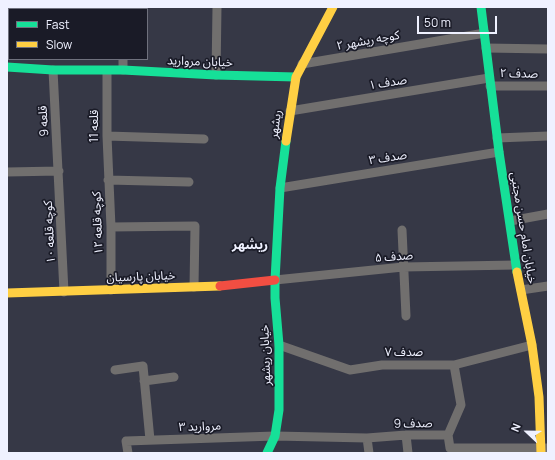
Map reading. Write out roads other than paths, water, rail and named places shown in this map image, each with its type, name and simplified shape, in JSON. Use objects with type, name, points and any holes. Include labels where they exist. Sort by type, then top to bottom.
[{"type":"street","points":[[216,75],[217,7]]},
{"type":"street","name":"ریشهر","points":[[276,254],[280,188],[296,77],[333,7]]},
{"type":"street","name":"خیابان امام حسن مجتبی","points":[[481,7],[497,138],[516,265],[532,345],[539,397],[543,450]]},
{"type":"street","name":"کوچه ریشهر ۲","points":[[302,64],[485,33]]},
{"type":"street","points":[[486,48],[548,49]]},
{"type":"street","points":[[123,60],[123,70]]},
{"type":"street","name":"خیابان مروارید","points":[[7,67],[26,64],[53,70],[123,70],[216,75],[296,77]]},
{"type":"street","name":"قلعه 9","points":[[53,70],[59,171]]},
{"type":"street","name":"قلعه 11","points":[[107,71],[106,136],[108,180]]},
{"type":"street","name":"صدف ۲","points":[[490,82],[548,86]]},
{"type":"street","name":"صدف ۱","points":[[290,112],[490,82]]},
{"type":"street","points":[[106,136],[204,139]]},
{"type":"street","points":[[497,138],[548,136]]},
{"type":"street","name":"صدف ۳","points":[[280,188],[499,152]]},
{"type":"street","points":[[7,172],[59,171]]},
{"type":"street","name":"کوچه قلعه ۱۰","points":[[59,171],[64,292]]},
{"type":"street","points":[[108,180],[189,182]]},
{"type":"street","name":"کوچه قلعه ۱۲","points":[[108,180],[111,227],[111,290]]},
{"type":"street","points":[[510,221],[548,214]]},
{"type":"street","points":[[111,227],[195,226],[194,287]]},
{"type":"street","points":[[402,230],[406,316]]},
{"type":"street","name":"خیابان ریشهر","points":[[267,453],[275,436],[279,410],[279,345],[275,298],[276,254]]},
{"type":"street","name":"صدف ۵","points":[[275,280],[403,267],[516,265]]},
{"type":"street","name":"خیابان پارسیان","points":[[7,293],[194,287],[235,285],[275,280]]},
{"type":"street","points":[[521,290],[548,286]]},
{"type":"street","name":"صدف ۷","points":[[279,345],[350,370],[382,365],[454,364],[532,345]]},
{"type":"street","points":[[448,435],[461,405],[454,364]]},
{"type":"street","points":[[115,370],[143,366],[150,440]]},
{"type":"street","points":[[144,381],[174,377]]},
{"type":"street","points":[[406,435],[408,453]]},
{"type":"street","name":"صدف 9","points":[[275,436],[367,438],[406,435],[448,435],[450,448],[543,450]]},
{"type":"street","name":"مروارید ۳","points":[[128,453],[126,441],[275,436]]},
{"type":"street","points":[[367,438],[369,453]]},
{"type":"district","name":"ریشهر","points":[[250,245]]}]
